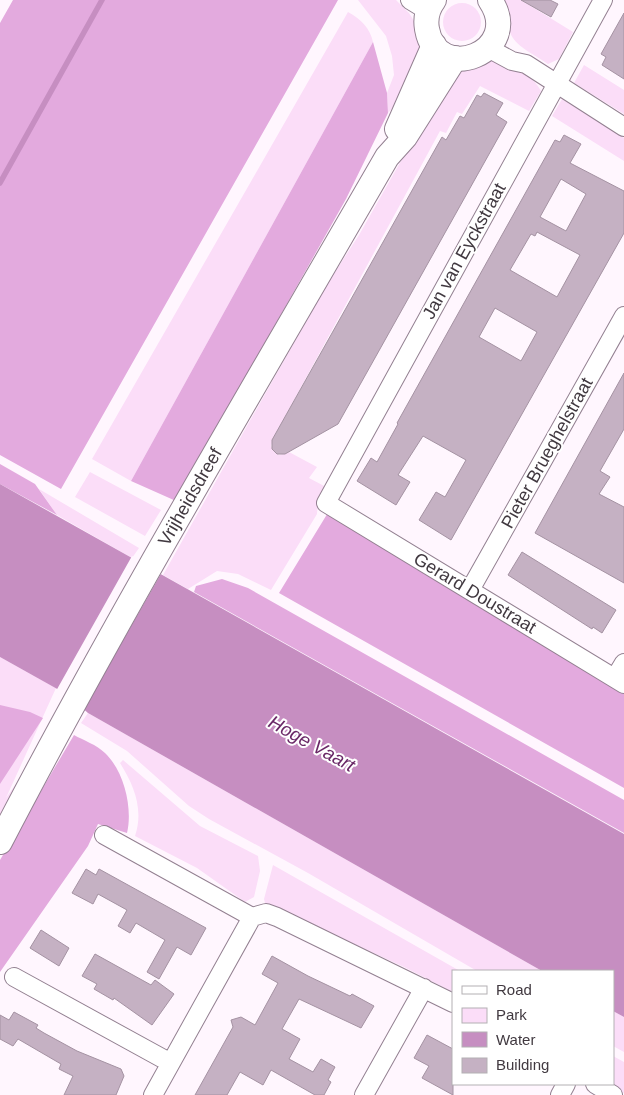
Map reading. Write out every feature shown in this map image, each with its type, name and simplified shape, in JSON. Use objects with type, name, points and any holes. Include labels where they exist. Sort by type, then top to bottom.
[{"type":"main road","points":[[424,4],[428,35],[434,45],[447,56],[455,58],[473,57],[492,41],[498,16],[490,0]]},
{"type":"main road","name":"Vrijheidsdreef","points":[[0,842],[49,749],[177,520],[387,157],[409,97],[434,45]]},
{"type":"main road","name":"Vrijheidsdreef","points":[[387,157],[405,137],[455,58]]},
{"type":"street","name":"Jan van Eyckstraat","points":[[326,504],[603,0]]},
{"type":"street","points":[[492,41],[512,61],[526,64],[624,127]]},
{"type":"street","name":"Pieter Brueghelstraat","points":[[470,590],[624,316]]},
{"type":"street","name":"Gerard Doustraat","points":[[326,504],[620,681]]},
{"type":"street","points":[[620,681],[624,663]]},
{"type":"street","points":[[104,835],[252,918]]},
{"type":"street","points":[[153,1095],[169,1062],[252,918],[266,913],[452,1002]]},
{"type":"street","points":[[14,977],[169,1062]]},
{"type":"street","points":[[364,1095],[424,988]]},
{"type":"street","points":[[597,1085],[613,1095]]},
{"type":"green space","points":[[358,0],[396,0],[414,21],[420,49],[400,100],[388,113],[387,93],[394,75],[392,56],[386,36]]},
{"type":"green space","points":[[501,0],[521,0],[573,32],[559,59],[548,64],[514,40],[507,25]]},
{"type":"green space","points":[[462,3],[476,8],[481,22],[476,36],[462,41],[448,36],[443,22],[448,8]]},
{"type":"green space","points":[[348,12],[364,24],[370,32],[373,42],[131,481],[92,459]]},
{"type":"green space","points":[[491,60],[513,67],[526,74],[537,84],[541,91],[529,111],[480,86],[462,114],[457,112],[446,133],[440,131],[274,437],[271,446],[279,455],[289,452],[317,467],[309,478],[326,487],[318,501],[317,514],[271,590],[238,574],[217,571],[188,589],[163,575],[326,286],[359,235],[440,92],[458,67]]},
{"type":"green space","points":[[584,65],[624,90],[624,114],[574,83]]},
{"type":"green space","points":[[562,99],[624,138],[624,161],[552,116]]},
{"type":"green space","points":[[90,472],[161,510],[145,536],[75,497]]},
{"type":"green space","points":[[39,489],[139,548],[132,558],[57,515]]},
{"type":"green space","points":[[0,657],[56,688],[6,798],[39,751],[0,823]]},
{"type":"green space","points":[[88,713],[540,970],[475,970],[308,873],[209,819],[189,806],[127,751],[81,723]]},
{"type":"green space","points":[[123,760],[200,826],[258,856],[260,871],[254,897],[245,902],[197,868],[135,836],[138,826],[138,807],[130,780],[120,763]]},
{"type":"green space","points":[[273,865],[458,970],[452,970],[452,991],[404,967],[265,903],[264,899]]},
{"type":"green space","points":[[614,1012],[624,1017],[624,1052],[614,1047]]},
{"type":"green space","points":[[614,1057],[624,1062],[624,1093],[611,1085],[614,1085]]},
{"type":"shaded area","points":[[13,0],[338,0],[61,489],[0,455],[0,23]]},
{"type":"shaded area","points":[[373,42],[387,93],[388,113],[346,199],[176,501],[131,481]]},
{"type":"shaded area","points":[[0,464],[35,484],[57,515],[0,484]]},
{"type":"shaded area","points":[[329,511],[624,694],[624,788],[279,593]]},
{"type":"shaded area","points":[[222,579],[248,588],[624,800],[624,833],[194,592],[196,586]]},
{"type":"shaded area","points":[[0,705],[30,712],[43,718],[0,784]]},
{"type":"shaded area","points":[[74,735],[102,750],[117,770],[128,801],[129,823],[127,833],[98,824],[88,846],[0,972],[0,860]]},
{"type":"water","name":"Hoge Vaart","points":[[0,484],[624,834],[624,1017],[614,1012],[614,970],[540,970],[88,713],[68,695],[0,657]]},
{"type":"pier","points":[[132,556],[162,572],[82,712],[67,697],[56,691]]},
{"type":"building","points":[[521,0],[550,0],[558,4],[551,17]]},
{"type":"building","points":[[624,13],[624,79],[602,65],[606,57],[601,54]]},
{"type":"building","points":[[484,93],[503,103],[496,115],[507,122],[338,424],[285,454],[277,454],[272,449],[272,440],[442,137],[446,140],[460,116],[464,118],[477,95],[481,97]]},
{"type":"building","points":[[564,135],[581,144],[570,163],[624,191],[624,233],[451,540],[419,520],[436,492],[445,497],[466,460],[423,436],[398,475],[410,482],[396,505],[357,481],[371,458],[377,462],[555,140],[560,142]],"holes":[[[561,179],[586,194],[566,231],[540,217]],[[537,232],[580,255],[557,297],[510,270],[531,234],[535,236]],[[495,308],[537,332],[521,361],[479,337]]]},
{"type":"building","points":[[624,373],[624,429],[600,471],[610,477],[599,494],[624,507],[624,583],[535,533]]},
{"type":"building","points":[[522,552],[616,610],[602,633],[593,627],[592,629],[508,575]]},
{"type":"building","points":[[86,869],[96,875],[99,869],[206,928],[191,955],[177,947],[159,979],[147,972],[165,940],[136,923],[130,933],[118,926],[127,910],[98,894],[93,904],[72,893]]},
{"type":"building","points":[[41,930],[69,948],[59,966],[30,948]]},
{"type":"building","points":[[95,954],[151,985],[155,980],[174,994],[152,1025],[114,998],[113,1000],[94,989],[97,984],[82,976]]},
{"type":"building","points":[[272,956],[308,976],[350,996],[352,994],[374,1006],[361,1028],[299,999],[282,1029],[300,1039],[289,1059],[313,1072],[321,1059],[335,1067],[328,1080],[331,1082],[324,1095],[315,1095],[271,1070],[263,1085],[240,1072],[227,1095],[195,1095],[233,1027],[231,1020],[241,1017],[255,1025],[278,983],[262,974]]},
{"type":"building","points":[[14,1012],[38,1025],[36,1028],[44,1033],[77,1051],[121,1069],[124,1076],[116,1095],[64,1095],[73,1076],[59,1069],[61,1064],[18,1039],[13,1046],[0,1039],[0,1015],[9,1020]]},
{"type":"building","points":[[427,1035],[452,1048],[453,1095],[422,1078],[429,1066],[414,1058]]},
{"type":"waterway","points":[[0,183],[102,0]]}]
